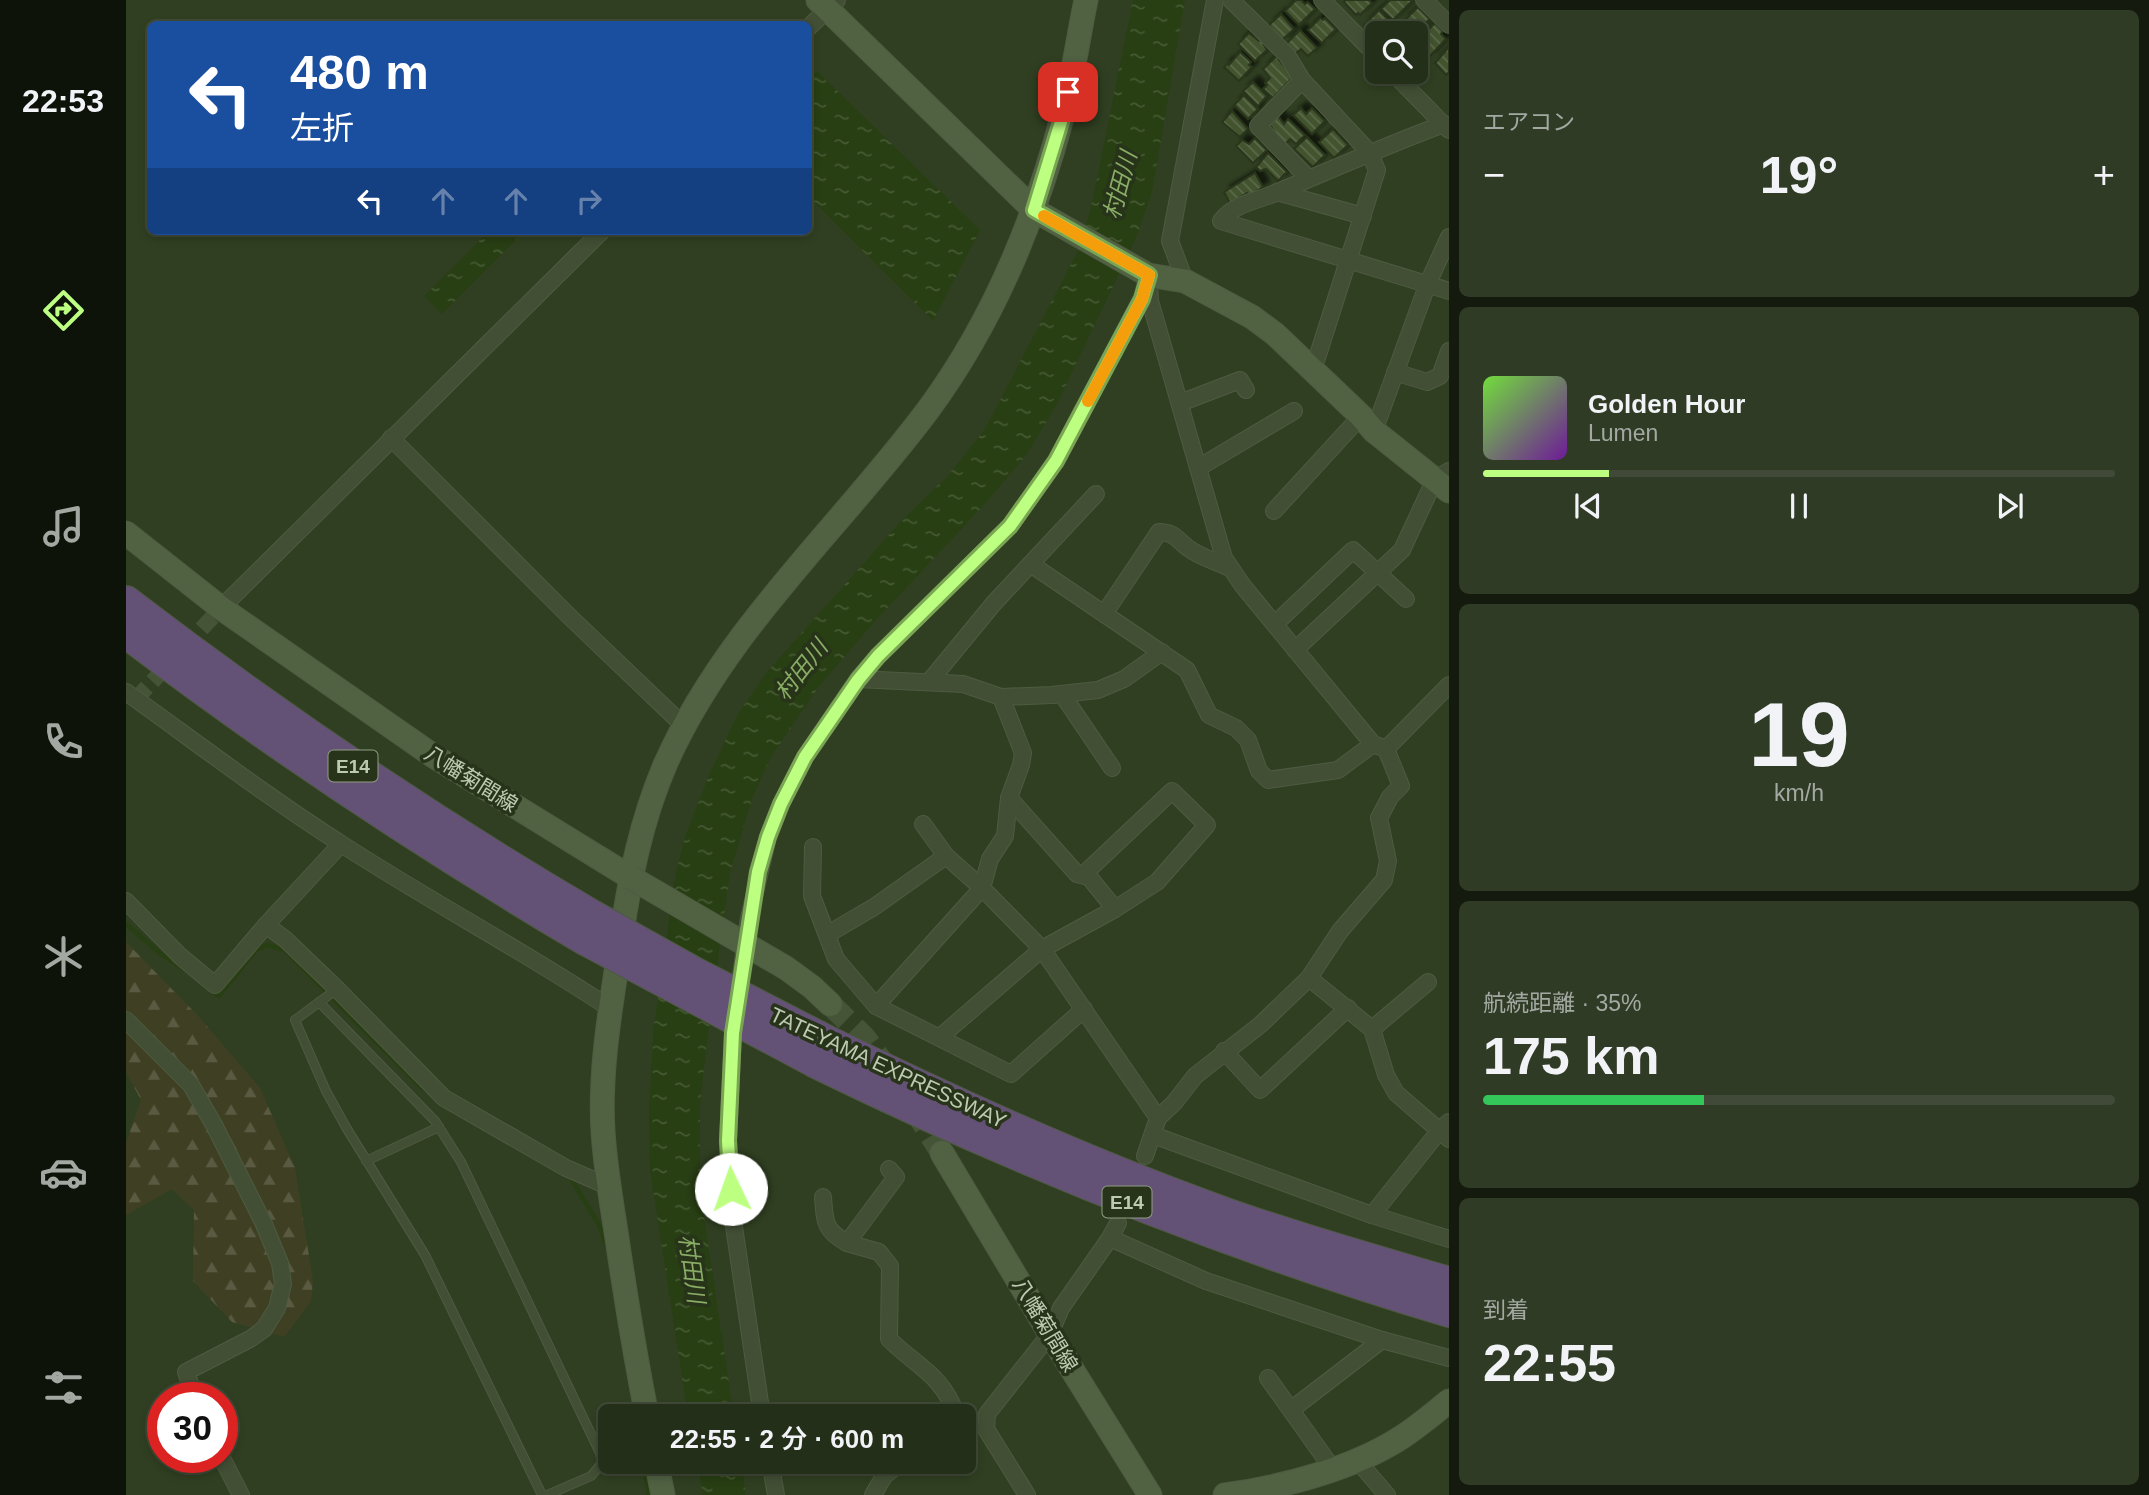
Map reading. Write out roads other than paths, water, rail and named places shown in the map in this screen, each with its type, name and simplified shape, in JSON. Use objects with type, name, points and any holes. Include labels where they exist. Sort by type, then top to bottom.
[{"type":"highway","name":"TATEYAMA EXPRESSWAY","points":[[126,601],[212,667],[356,768],[466,839],[588,928]]},
{"type":"highway","name":"TATEYAMA EXPRESSWAY","points":[[126,633],[322,776],[454,862],[588,928],[708,979],[821,1052],[960,1131],[1115,1197],[1282,1260],[1449,1312]]},
{"type":"highway","name":"TATEYAMA EXPRESSWAY","points":[[821,1052],[970,1108],[1138,1179],[1297,1237],[1449,1282]]},
{"type":"street","points":[[645,1404],[631,1334],[610,1187],[603,1131],[603,1082],[631,877],[652,800],[685,727],[709,683],[741,636],[927,411],[987,315],[1034,210],[1064,112],[1086,0]]},
{"type":"street","points":[[1185,281],[1170,241],[1214,0]]},
{"type":"street","points":[[1231,0],[1287,55],[1302,80],[1369,152],[1377,170],[1317,358],[1308,367]]},
{"type":"street","points":[[1322,0],[1365,44]]},
{"type":"street","points":[[1424,0],[1449,26]]},
{"type":"street","points":[[812,24],[828,3],[1034,210],[1149,275],[1185,281],[1252,317],[1275,334],[1367,424],[1444,480],[1402,550],[1295,650]]},
{"type":"street","points":[[1302,80],[1258,126],[1308,178]]},
{"type":"street","points":[[1404,84],[1446,127],[1369,152],[1229,210],[1221,221],[1449,290]]},
{"type":"street","points":[[1277,192],[1363,216]]},
{"type":"street","points":[[221,608],[598,235]]},
{"type":"street","points":[[1274,511],[1367,424],[1395,372],[1428,283],[1449,237]]},
{"type":"street","points":[[1145,1156],[1158,1118],[1195,1076],[1224,1051],[1260,1026],[1309,978],[1340,931],[1384,880],[1388,860],[1379,818],[1390,797],[1401,786],[1379,746],[1295,650],[1224,558],[1150,301],[1149,275]]},
{"type":"street","points":[[760,1404],[732,1213],[728,1141],[733,1033],[749,918],[768,837],[805,757],[858,680],[878,656],[1010,526],[1056,461],[1142,299],[1149,275]]},
{"type":"street","points":[[1395,372],[1427,382],[1440,376],[1449,351]]},
{"type":"street","points":[[1180,403],[1240,380],[1246,390]]},
{"type":"street","points":[[1198,468],[1294,411]]},
{"type":"street","points":[[390,438],[685,727]]},
{"type":"street","points":[[929,682],[994,603],[1096,494]]},
{"type":"street","points":[[1104,614],[1159,532],[1169,532],[1178,537],[1187,548],[1230,568]]},
{"type":"street","name":"八幡菊間線","points":[[126,533],[221,608],[432,755],[786,968],[830,1004]]},
{"type":"street","points":[[1275,624],[1353,550],[1406,599]]},
{"type":"street","points":[[1032,565],[1187,670],[1209,715],[1236,728],[1248,740],[1259,771],[1268,780],[1338,770],[1379,746],[1449,685]]},
{"type":"street","points":[[858,680],[962,684],[1001,697],[1062,694],[1098,690],[1124,679],[1162,652]]},
{"type":"street","points":[[1062,694],[1112,768]]},
{"type":"street","points":[[876,1006],[982,888],[990,859],[1005,836],[1009,798],[1023,753],[1001,697]]},
{"type":"street","points":[[129,699],[341,844],[458,918],[565,978],[611,1009]]},
{"type":"street","points":[[940,1037],[1042,949],[1115,909],[1157,882],[1208,825],[1172,791],[1083,876]]},
{"type":"street","points":[[1009,798],[1077,874],[1089,877],[1115,909]]},
{"type":"street","points":[[923,824],[946,856],[1042,949],[1158,1118]]},
{"type":"street","points":[[126,901],[180,956],[215,985],[341,844]]},
{"type":"street","points":[[813,847],[812,896],[836,959],[876,1006],[1012,1074],[1084,1009]]},
{"type":"street","points":[[828,934],[874,907],[946,856]]},
{"type":"street","points":[[266,925],[286,940],[337,989],[444,1098],[566,1168],[610,1187]]},
{"type":"street","points":[[1309,978],[1372,1029],[1385,1075],[1396,1093],[1446,1130],[1372,1215]]},
{"type":"street","points":[[1372,1029],[1427,982]]},
{"type":"street","points":[[1224,1051],[1261,1090],[1348,1008]]},
{"type":"street","points":[[126,1020],[191,1085],[251,1197],[280,1263],[283,1284],[277,1308],[264,1329],[186,1372],[189,1382]]},
{"type":"street","points":[[1153,1135],[1372,1215],[1449,1239]]},
{"type":"street","name":"八幡菊間線","points":[[943,1153],[1050,1334],[1150,1495]]},
{"type":"street","points":[[847,1243],[896,1177],[889,1169]]},
{"type":"street","points":[[823,1197],[826,1225],[835,1236],[847,1243],[879,1252],[890,1266],[889,1339],[934,1376],[953,1404]]},
{"type":"street","points":[[1027,1495],[986,1429],[987,1414],[1050,1334],[1062,1308],[1114,1231],[1206,1280],[1381,1340],[1449,1358]]},
{"type":"street","points":[[1292,1409],[1381,1340]]},
{"type":"street","points":[[1268,1378],[1332,1468]]},
{"type":"street","points":[[1225,1495],[1264,1490],[1302,1480],[1356,1459],[1400,1438],[1449,1401]]},
{"type":"street","points":[[976,1416],[987,1414]]},
{"type":"street","points":[[1356,1459],[1387,1495]]},
{"type":"street","points":[[230,1473],[242,1495]]},
{"type":"street","points":[[659,1474],[663,1495]]},
{"type":"street","points":[[772,1474],[776,1495]]},
{"type":"street","points":[[873,1495],[887,1474]]},
{"type":"lane","points":[[319,1002],[439,1127],[461,1162],[600,1453],[602,1463],[592,1476],[544,1495],[425,1255],[326,1091],[295,1020],[319,1002],[337,989]]},
{"type":"lane","points":[[366,1161],[439,1127]]},
{"type":"water","name":"村田川","points":[[1133,0],[1185,0],[1152,192],[1136,238],[1057,404],[1027,454],[984,505],[877,619],[820,685],[771,757],[752,799],[730,873],[700,1107],[700,1190],[732,1404],[686,1404],[650,1170],[649,1112],[653,1033],[676,871],[686,834],[709,775],[738,714],[767,672],[903,519],[946,478],[985,429],[1081,245]]},
{"type":"water","points":[[817,71],[980,230],[933,321],[812,200],[812,77]]},
{"type":"water","points":[[485,235],[514,235],[517,239],[442,314],[424,296]]},
{"type":"water","points":[[699,1474],[743,1474],[746,1495],[703,1495]]},
{"type":"waterway","points":[[126,924],[161,954],[186,970]]},
{"type":"waterway","points":[[212,991],[219,996],[256,950],[267,945],[285,950],[428,1091]]},
{"type":"waterway","points":[[570,1177],[598,1223],[608,1249]]},
{"type":"waterway","points":[[645,1474],[649,1495]]},
{"type":"tunnel","points":[[136,699],[221,608]]},
{"type":"tunnel","points":[[830,1004],[864,1037],[888,1070]]},
{"type":"tunnel","points":[[913,1107],[942,1153]]}]
